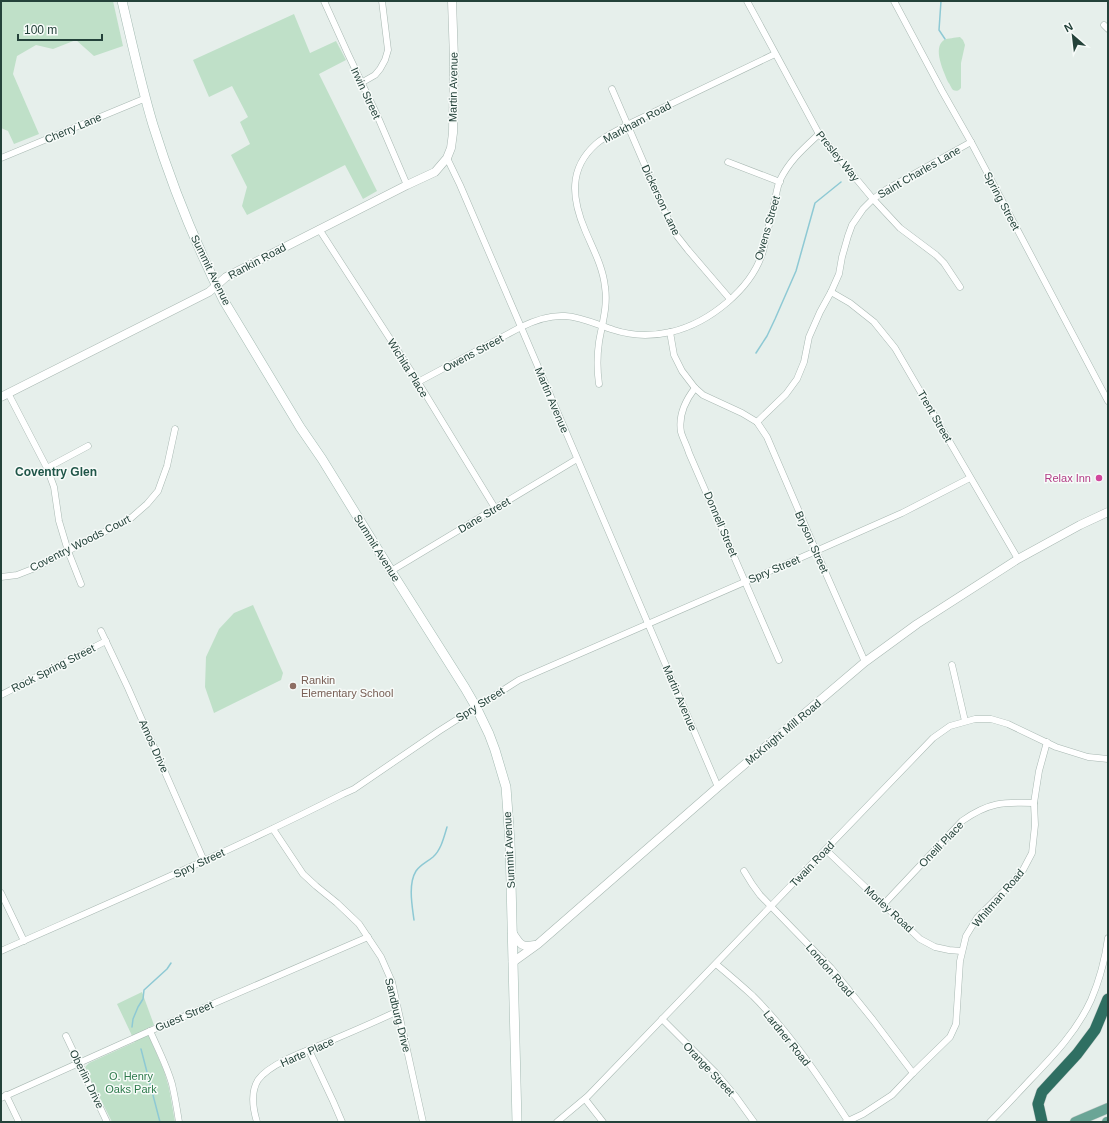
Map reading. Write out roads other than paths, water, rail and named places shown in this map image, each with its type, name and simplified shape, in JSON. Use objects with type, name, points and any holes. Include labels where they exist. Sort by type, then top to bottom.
[{"type":"highway","points":[[1042,1122],[1038,1104],[1042,1092],[1077,1054],[1095,1030],[1108,999]]},
{"type":"main road","name":"Summit Avenue","points":[[122,1],[146,98],[164,157],[188,222],[217,286],[297,421],[322,458],[465,688],[476,707],[493,745],[506,787],[510,842],[517,1122]]},
{"type":"main road","points":[[1075,1122],[1105,1109]]},
{"type":"street","name":"Irwin Street","points":[[324,1],[377,115],[407,185]]},
{"type":"street","points":[[361,82],[375,75],[385,60],[388,50],[382,1]]},
{"type":"street","name":"Martin Avenue","points":[[452,1],[454,59],[453,133],[451,148],[447,158],[460,185],[718,787]]},
{"type":"street","name":"Presley Way","points":[[747,1],[819,134],[873,199],[900,228],[944,262],[960,287]]},
{"type":"street","name":"Spring Street","points":[[894,1],[971,142],[1108,401]]},
{"type":"street","name":"Markham Road","points":[[599,384],[597,356],[606,304],[606,288],[602,269],[578,212],[576,199],[575,181],[586,155],[607,136],[627,125],[775,54]]},
{"type":"street","name":"Dickerson Lane","points":[[612,88],[668,219],[688,250],[730,299]]},
{"type":"street","name":"Cherry Lane","points":[[1,158],[146,98]]},
{"type":"street","name":"Owens Street","points":[[418,382],[537,319],[564,316],[578,317],[615,330],[640,335],[683,329],[709,316],[744,286],[754,271],[762,253],[780,182],[791,162],[819,134]]},
{"type":"street","name":"Saint Charles Lane","points":[[757,422],[786,394],[797,379],[804,362],[809,337],[839,274],[842,257],[852,225],[863,209],[873,199],[887,189],[971,142]]},
{"type":"street","name":"Rankin Road","points":[[5,395],[209,292],[226,277],[435,172],[447,158]]},
{"type":"street","points":[[728,162],[780,182]]},
{"type":"street","name":"Wichita Place","points":[[319,229],[418,382],[495,508]]},
{"type":"street","name":"Trent Street","points":[[831,292],[863,312],[885,334],[895,348],[1018,559]]},
{"type":"street","points":[[670,332],[674,355],[682,371],[695,388],[703,394],[742,412],[757,422]]},
{"type":"street","name":"Donnell Street","points":[[695,388],[687,399],[681,417],[681,432],[779,660]]},
{"type":"street","points":[[5,395],[46,468],[54,487],[59,521],[68,551],[81,584]]},
{"type":"street","name":"Bryson Street","points":[[757,422],[767,437],[865,662]]},
{"type":"street","name":"Coventry Woods Court","points":[[1,577],[17,575],[35,568],[131,518],[147,504],[158,491],[167,466],[175,429]]},
{"type":"street","points":[[46,468],[88,446]]},
{"type":"street","name":"Dane Street","points":[[391,571],[577,459]]},
{"type":"street","name":"Spry Street","points":[[1,951],[204,861],[354,789],[519,680],[902,513],[970,478]]},
{"type":"street","name":"McKnight Mill Road","points":[[513,962],[538,944],[718,787],[865,662],[917,624],[1018,559],[1108,512]]},
{"type":"street","name":"Amos Drive","points":[[102,631],[204,861]]},
{"type":"street","name":"Rock Spring Street","points":[[1,695],[106,641]]},
{"type":"street","points":[[952,665],[965,721]]},
{"type":"street","name":"Twain Road","points":[[557,1122],[585,1099],[933,738],[950,726],[975,719],[991,719],[1008,724],[1056,747],[1088,757],[1108,759]]},
{"type":"street","name":"Whitman Road","points":[[847,1121],[863,1114],[892,1095],[950,1037],[956,1024],[961,951],[966,936],[977,918],[1023,870],[1032,853],[1035,825],[1034,803],[1039,771],[1047,742]]},
{"type":"street","name":"Oneill Place","points":[[883,905],[962,821],[988,806],[1004,803],[1034,803]]},
{"type":"street","name":"Sandburg Drive","points":[[273,829],[303,874],[359,924],[381,957],[392,982],[423,1122]]},
{"type":"street","name":"Morley Road","points":[[826,850],[920,939],[935,947],[961,951]]},
{"type":"street","name":"London Road","points":[[744,871],[760,895],[831,968],[913,1073]]},
{"type":"street","points":[[1,893],[24,941]]},
{"type":"street","points":[[512,932],[518,942],[523,946],[526,947],[538,944]]},
{"type":"street","name":"Guest Street","points":[[4,1097],[150,1031],[368,937]]},
{"type":"street","points":[[992,1121],[1064,1044],[1079,1023],[1091,1000],[1104,964],[1108,938]]},
{"type":"street","name":"Lardner Road","points":[[716,964],[752,996],[783,1030],[823,1083],[847,1121]]},
{"type":"street","name":"Harte Place","points":[[257,1122],[254,1115],[253,1097],[258,1081],[265,1072],[276,1065],[398,1011]]},
{"type":"street","name":"Orange Street","points":[[662,1019],[715,1072],[754,1122]]},
{"type":"street","points":[[150,1031],[172,1083],[179,1122]]},
{"type":"street","name":"Oberlin Drive","points":[[66,1036],[107,1122]]},
{"type":"street","points":[[309,1050],[342,1122]]},
{"type":"street","points":[[4,1097],[19,1122]]},
{"type":"street","points":[[585,1099],[603,1122]]},
{"type":"waterway","points":[[941,1],[939,30],[945,39]]},
{"type":"waterway","points":[[756,353],[767,336],[796,271],[815,203],[841,182]]},
{"type":"waterway","points":[[414,920],[411,895],[414,876],[416,871],[436,854],[442,843],[447,827]]},
{"type":"waterway","points":[[132,1027],[133,1019],[143,999],[144,990],[167,969],[171,963]]},
{"type":"waterway","points":[[141,1049],[160,1122]]},
{"type":"place","name":"Relax Inn","points":[[1099,478]]},
{"type":"place","name":"Rankin Elementary School","points":[[293,686]]},
{"type":"district","name":"Coventry Glen","points":[[56,472]]},
{"type":"park label","name":"O. Henry Oaks Park","points":[[131,1082]]}]
